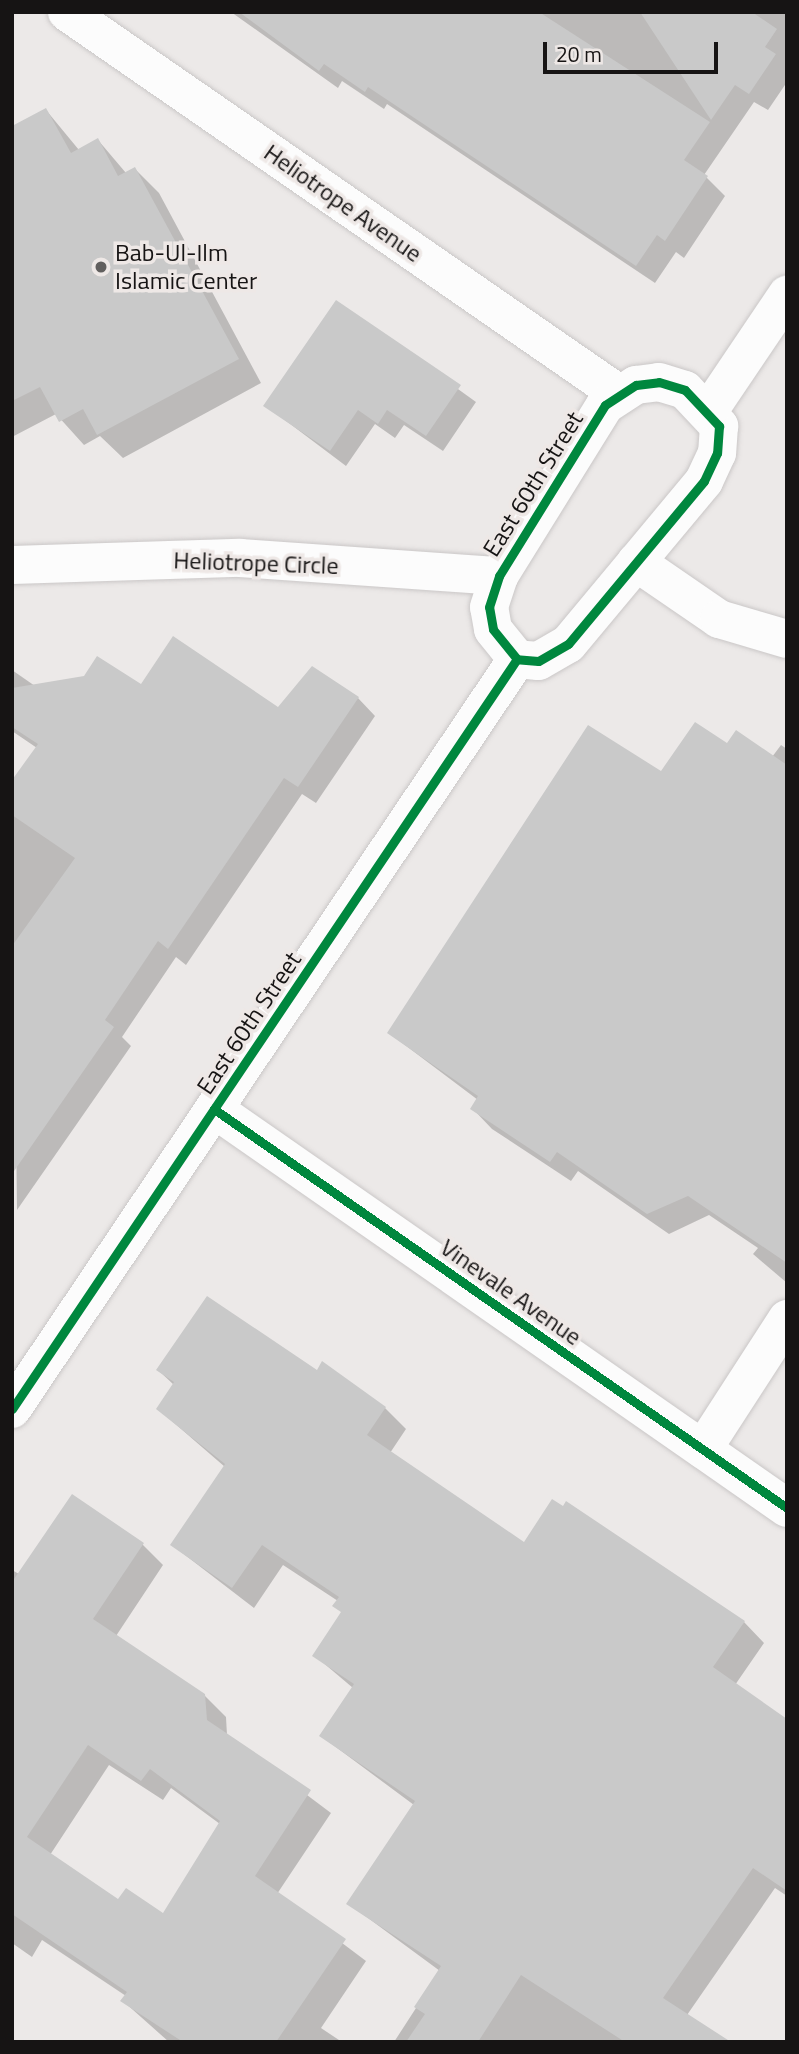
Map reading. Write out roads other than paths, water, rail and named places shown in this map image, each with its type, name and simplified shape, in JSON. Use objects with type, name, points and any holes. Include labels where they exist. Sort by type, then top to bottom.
[{"type":"street","name":"Heliotrope Avenue","points":[[67,12],[619,394]]},
{"type":"street","points":[[710,410],[787,295]]},
{"type":"street","points":[[517,659],[554,656],[704,481],[717,453],[719,426],[710,410],[685,390],[659,382],[619,394]]},
{"type":"street","name":"East 60th Street","points":[[12,1409],[517,659],[493,629],[489,607],[499,576],[619,394]]},
{"type":"street","name":"Heliotrope Circle","points":[[12,565],[240,558],[499,576]]},
{"type":"street","points":[[636,562],[719,619],[787,639]]},
{"type":"street","name":"Vinevale Avenue","points":[[214,1109],[787,1508]]},
{"type":"street","points":[[703,1449],[787,1319]]},
{"type":"place","name":"Bab-Ul-Ilm Islamic Center","points":[[101,267]]}]
